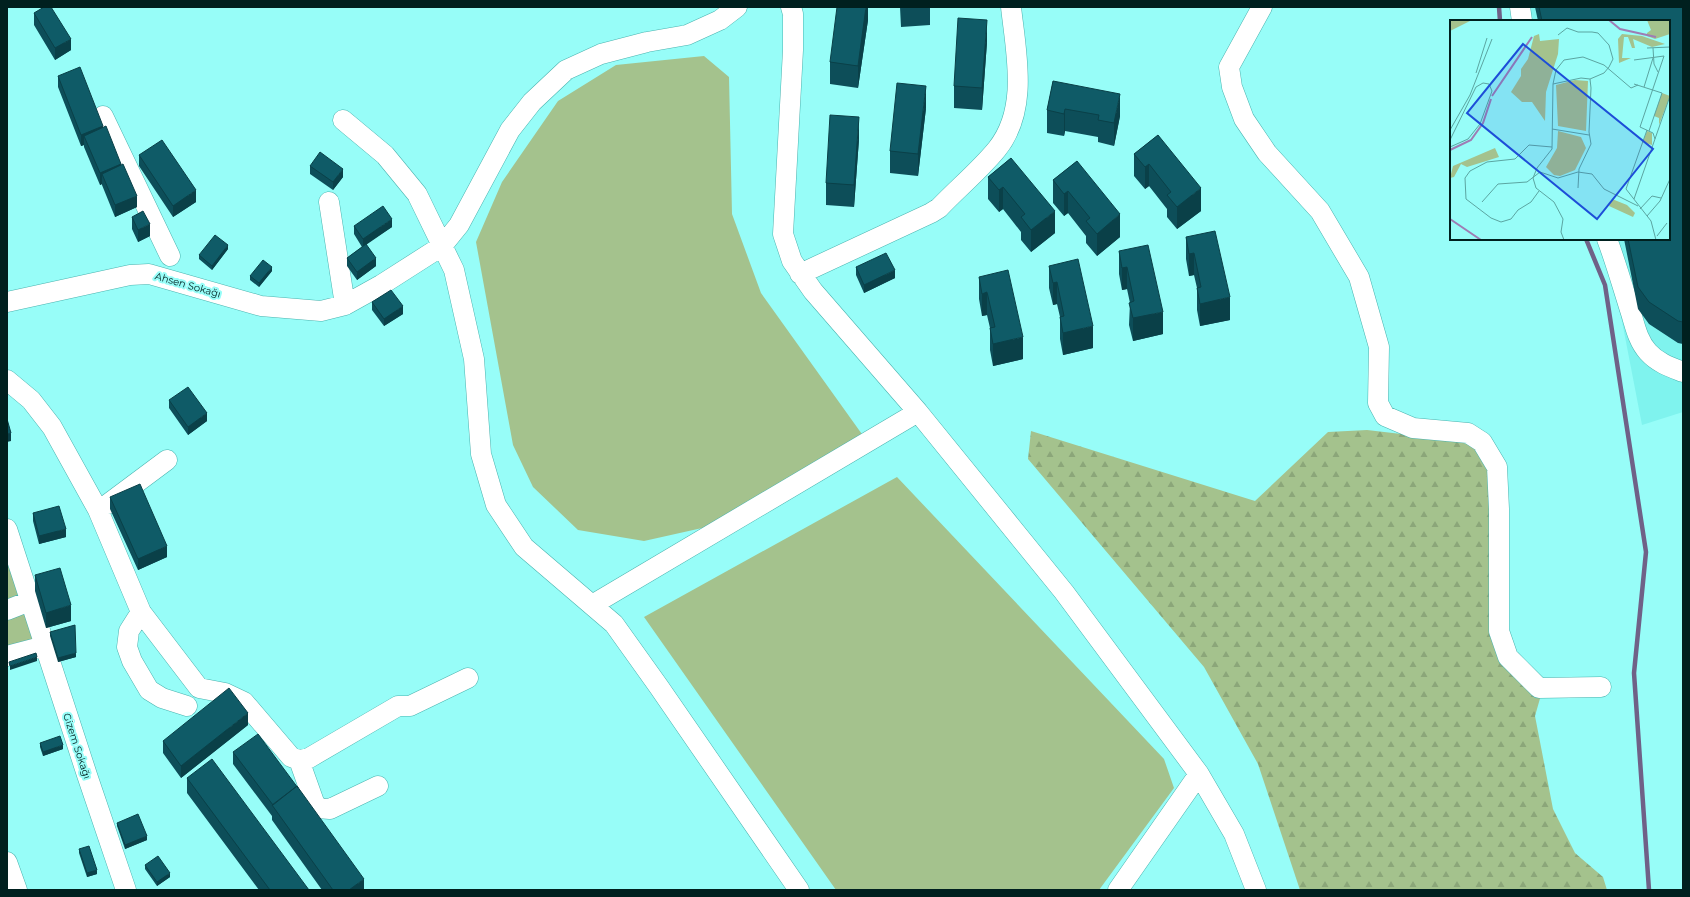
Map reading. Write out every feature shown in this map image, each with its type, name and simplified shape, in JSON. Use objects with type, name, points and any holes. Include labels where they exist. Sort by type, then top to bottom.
[{"type":"street","name":"Ahsen Sokağı","points":[[7,302],[130,275],[149,274],[261,306],[321,312],[344,305],[382,285],[442,246],[459,225],[510,130],[532,102],[566,70],[601,54],[647,42],[687,35],[720,20],[737,7]]},
{"type":"street","points":[[791,7],[793,14],[793,50],[783,234],[792,261],[813,292],[918,412],[1064,592],[1199,774],[1234,834],[1256,890]]},
{"type":"street","points":[[800,274],[939,208],[998,148],[1013,121],[1018,100],[1017,59],[1011,7]]},
{"type":"street","points":[[1262,7],[1229,67],[1232,87],[1244,119],[1264,148],[1320,211],[1359,277],[1379,347],[1378,403],[1385,416],[1412,428],[1468,433],[1482,442],[1497,467],[1499,509],[1499,632],[1508,657],[1539,688],[1601,687]]},
{"type":"street","points":[[1520,7],[1522,20]]},
{"type":"street","points":[[103,116],[170,256]]},
{"type":"street","points":[[343,120],[385,155],[417,194],[454,270],[474,359],[481,454],[496,505],[524,547],[614,624],[799,890]]},
{"type":"street","points":[[329,202],[344,305]]},
{"type":"street","points":[[1607,240],[1616,262],[1637,334],[1647,351],[1656,360],[1668,367],[1683,372]]},
{"type":"street","points":[[7,380],[31,400],[52,427],[98,510],[141,612],[199,688],[225,693],[244,702],[291,757],[299,760],[310,758],[398,706],[410,706],[468,678]]},
{"type":"street","points":[[592,605],[918,412]]},
{"type":"street","points":[[98,510],[117,498],[167,460]]},
{"type":"street","name":"Gizem Sokağı","points":[[7,529],[126,890]]},
{"type":"street","points":[[7,610],[30,601]]},
{"type":"street","points":[[141,612],[129,631],[127,647],[132,661],[149,690],[162,698],[187,706]]},
{"type":"street","points":[[7,656],[45,646]]},
{"type":"street","points":[[299,760],[314,802],[318,808],[330,809],[378,786]]},
{"type":"street","points":[[1118,890],[1199,774]]},
{"type":"street","points":[[7,862],[17,890]]},
{"type":"shaded area","points":[[1511,7],[1683,7],[1683,412],[1642,425],[1616,290],[1599,240],[1670,240],[1670,20],[1512,20]]},
{"type":"green space","points":[[704,56],[729,77],[732,214],[761,293],[864,437],[720,524],[644,541],[578,530],[533,487],[513,445],[476,242],[502,182],[558,101],[616,65]]},
{"type":"green space","points":[[1367,430],[1453,440],[1474,446],[1494,480],[1496,634],[1543,688],[1535,716],[1553,809],[1575,853],[1603,877],[1607,890],[1300,890],[1258,764],[1204,667],[1028,459],[1031,431],[1255,501],[1328,432]]},
{"type":"green space","points":[[897,477],[1164,759],[1174,788],[1099,890],[836,890],[644,617]]},
{"type":"green space","points":[[7,554],[35,638],[7,647]]},
{"type":"building","points":[[44,7],[51,7],[71,39],[55,48],[34,13]]},
{"type":"building","points":[[837,7],[866,7],[858,66],[830,62]]},
{"type":"building","points":[[1539,7],[1683,7],[1683,322],[1678,321],[1649,302],[1638,287],[1628,240],[1670,240],[1670,20],[1542,20]]},
{"type":"building","points":[[958,18],[987,20],[982,88],[954,86]]},
{"type":"building","points":[[80,67],[103,126],[81,135],[58,76]]},
{"type":"building","points":[[1053,81],[1120,94],[1114,123],[1098,120],[1099,115],[1065,109],[1064,114],[1047,110]]},
{"type":"building","points":[[897,83],[926,86],[918,154],[890,151]]},
{"type":"building","points":[[830,115],[859,117],[854,185],[826,183]]},
{"type":"building","points":[[106,126],[121,164],[100,173],[84,136]]},
{"type":"building","points":[[1158,135],[1201,188],[1177,207],[1167,195],[1171,192],[1149,164],[1145,167],[1134,154]]},
{"type":"building","points":[[162,140],[196,190],[173,206],[139,155]]},
{"type":"building","points":[[320,152],[343,169],[333,182],[310,166]]},
{"type":"building","points":[[1011,158],[1055,211],[1031,230],[1021,217],[1025,214],[1003,187],[999,190],[988,177]]},
{"type":"building","points":[[1077,161],[1120,214],[1097,234],[1086,221],[1090,218],[1068,191],[1064,194],[1053,180]]},
{"type":"building","points":[[123,164],[137,196],[115,205],[102,174]]},
{"type":"building","points":[[383,206],[392,219],[363,239],[354,226]]},
{"type":"building","points":[[143,211],[150,224],[138,230],[132,217]]},
{"type":"building","points":[[1215,231],[1230,297],[1200,304],[1197,288],[1201,287],[1194,253],[1189,254],[1186,237]]},
{"type":"building","points":[[215,235],[228,245],[212,266],[199,255]]},
{"type":"building","points":[[366,244],[376,258],[357,272],[347,258]]},
{"type":"building","points":[[1148,245],[1163,312],[1133,318],[1129,303],[1134,301],[1127,267],[1122,268],[1119,251]]},
{"type":"building","points":[[886,253],[895,270],[864,285],[856,267]]},
{"type":"building","points":[[1078,259],[1093,326],[1063,333],[1060,317],[1064,316],[1057,282],[1053,283],[1049,266]]},
{"type":"building","points":[[263,260],[272,267],[259,283],[250,276]]},
{"type":"building","points":[[1008,270],[1023,337],[993,344],[990,328],[995,327],[987,292],[982,294],[979,277]]},
{"type":"building","points":[[391,290],[403,306],[384,319],[372,302]]},
{"type":"building","points":[[188,387],[207,413],[188,427],[169,400]]},
{"type":"building","points":[[7,419],[11,433],[7,434]]},
{"type":"building","points":[[140,484],[167,546],[138,559],[110,497]]},
{"type":"building","points":[[59,506],[66,529],[39,536],[33,513]]},
{"type":"building","points":[[60,568],[71,605],[46,613],[35,575]]},
{"type":"building","points":[[75,625],[76,653],[58,658],[50,632]]},
{"type":"building","points":[[36,653],[37,657],[10,666],[9,662]]},
{"type":"building","points":[[229,688],[248,713],[181,766],[163,741]]},
{"type":"building","points":[[258,734],[297,786],[273,805],[233,752]]},
{"type":"building","points":[[60,736],[63,745],[43,752],[40,743]]},
{"type":"building","points":[[212,759],[309,890],[270,890],[187,778]]},
{"type":"building","points":[[297,786],[364,879],[349,890],[333,890],[272,805]]},
{"type":"building","points":[[138,814],[147,836],[125,845],[117,823]]},
{"type":"building","points":[[89,846],[97,870],[87,873],[79,849]]},
{"type":"building","points":[[158,856],[170,873],[157,882],[145,865]]},
{"type":"waterway","points":[[1499,7],[1500,20]]},
{"type":"waterway","points":[[1586,240],[1605,285],[1646,552],[1634,673],[1649,890]]}]
